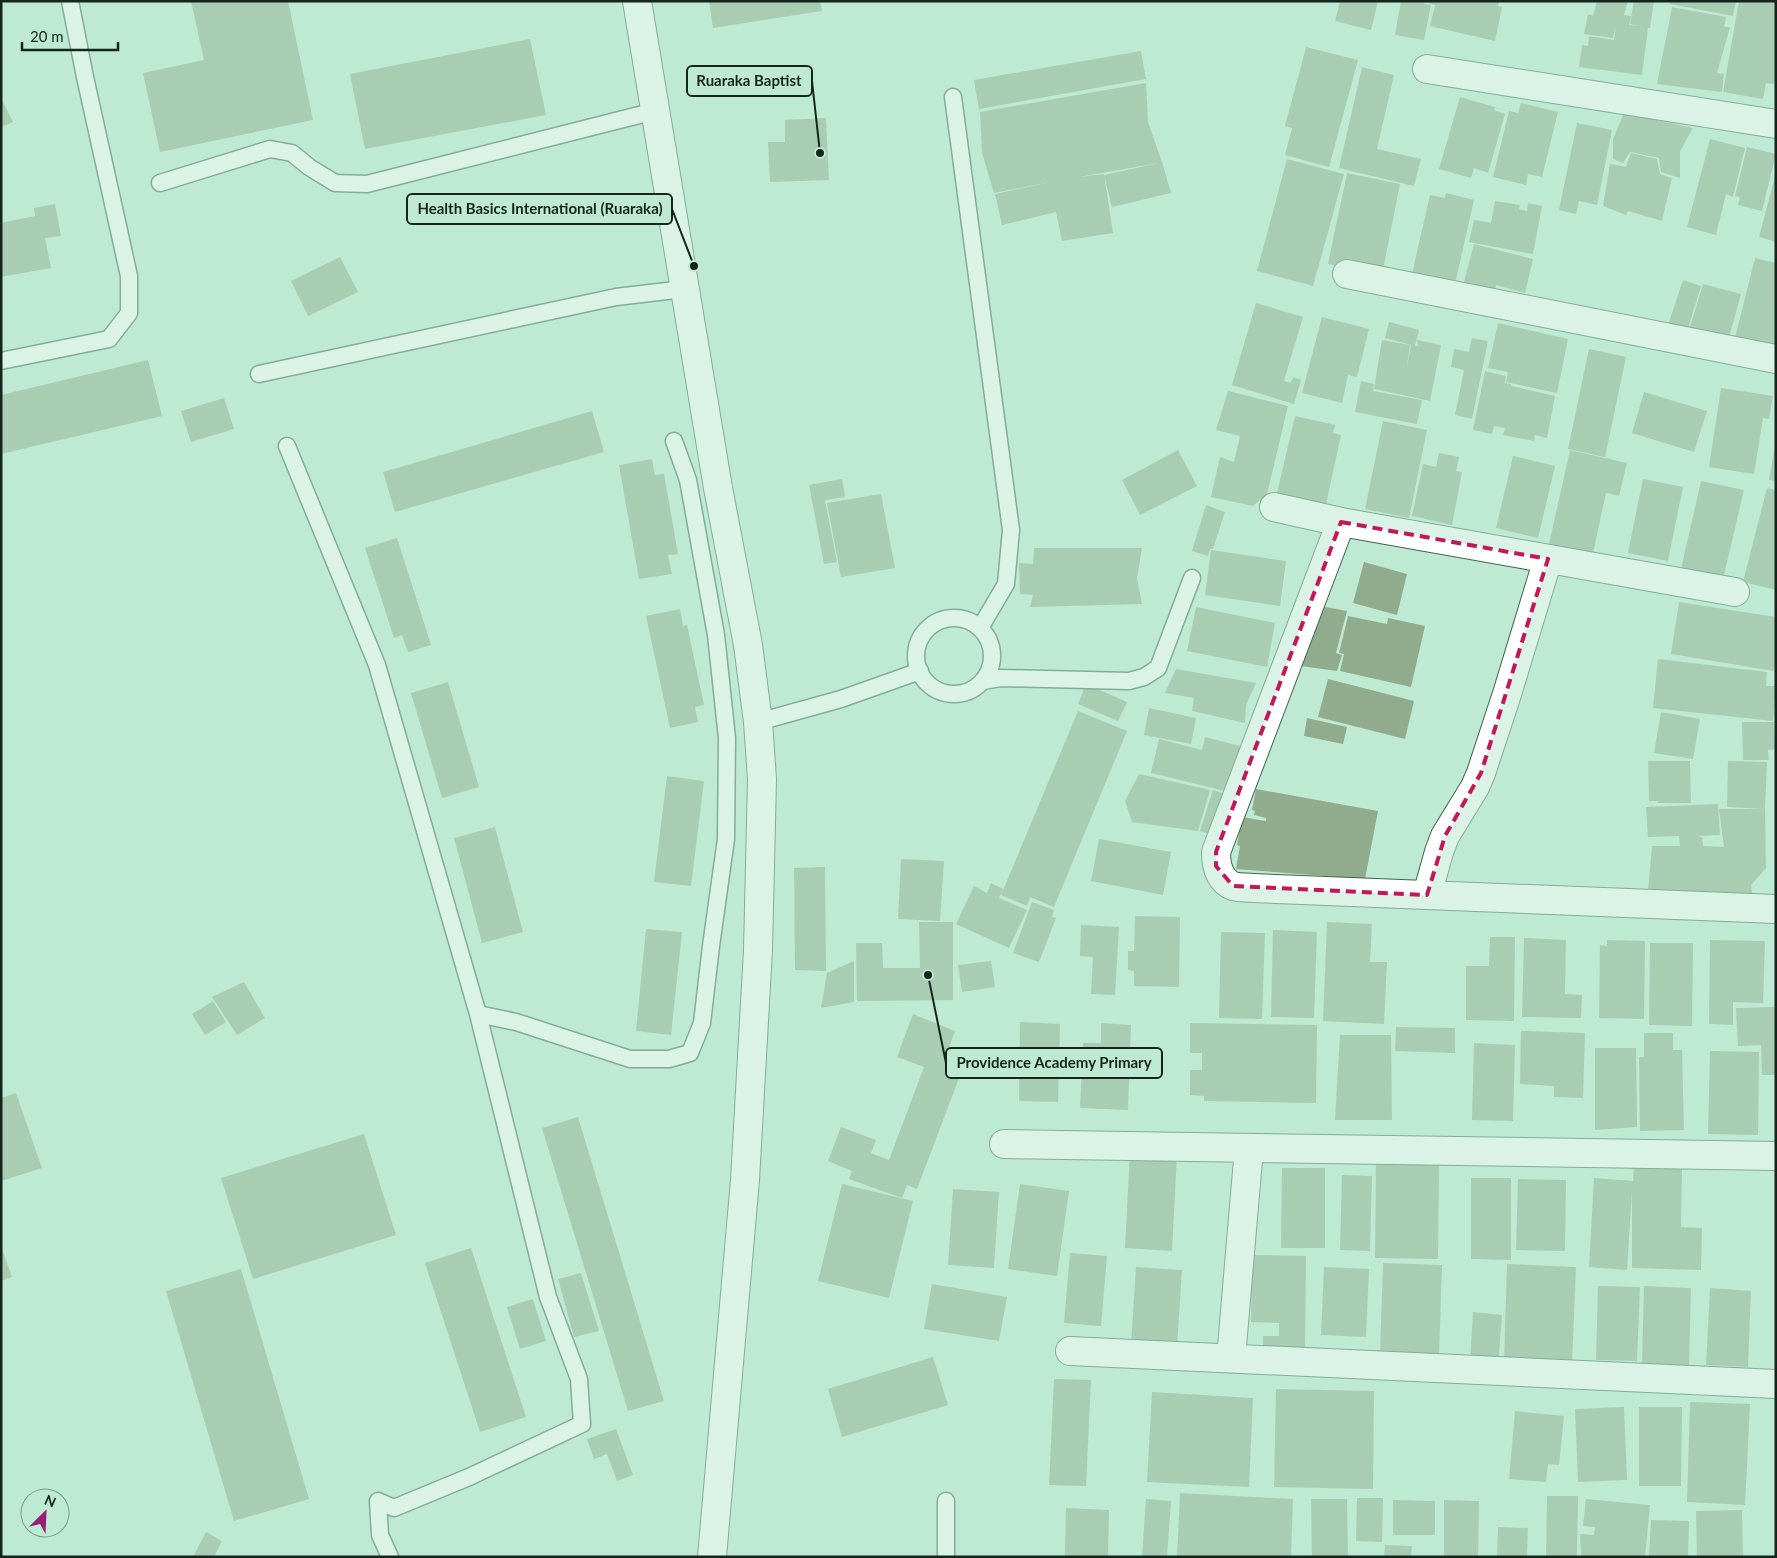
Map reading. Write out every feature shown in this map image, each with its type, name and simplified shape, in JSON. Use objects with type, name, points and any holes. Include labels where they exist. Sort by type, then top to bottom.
[{"type":"street","points":[[637,1],[718,488],[748,645],[758,722],[762,779],[757,969],[745,1180],[712,1557]]},
{"type":"street","points":[[1427,69],[1776,124]]},
{"type":"street","points":[[1347,274],[1776,359]]},
{"type":"street","points":[[1274,507],[1341,522],[1735,592]]},
{"type":"street","points":[[1341,522],[1216,852],[1216,866],[1223,878],[1233,886],[1253,888],[1776,909]]},
{"type":"street","points":[[1427,895],[1445,836],[1481,773],[1505,702],[1548,559]]},
{"type":"street","points":[[1004,1144],[1776,1156]]},
{"type":"street","points":[[1231,1358],[1249,1148]]},
{"type":"street","points":[[1070,1351],[1776,1384]]},
{"type":"lane","points":[[1,361],[108,340],[129,314],[129,276],[70,1]]},
{"type":"lane","points":[[953,97],[1011,530],[1006,584],[980,628]]},
{"type":"lane","points":[[160,183],[270,149],[292,153],[309,167],[335,183],[367,184],[655,111]]},
{"type":"lane","points":[[259,374],[616,297],[684,289]]},
{"type":"lane","points":[[478,1014],[516,1022],[630,1059],[669,1059],[690,1053],[702,1023],[726,839],[727,738],[716,635],[708,586],[688,480],[674,441]]},
{"type":"lane","points":[[287,446],[377,665],[478,1014],[548,1297],[580,1379],[582,1424],[469,1477],[394,1508],[378,1501],[380,1535],[390,1557]]},
{"type":"lane","points":[[983,681],[1001,678],[1129,681],[1144,676],[1158,668],[1192,578]]},
{"type":"lane","points":[[952,618],[967,620],[980,628],[989,639],[992,654],[990,668],[983,681],[971,690],[956,694],[941,692],[928,684],[920,671],[916,657],[918,643],[926,630],[938,621],[952,618]]},
{"type":"lane","points":[[758,722],[841,699],[920,671]]},
{"type":"lane","points":[[946,1501],[946,1557]]},
{"type":"highlighted area","points":[[1341,522],[1548,559],[1481,773],[1445,836],[1427,895],[1233,886],[1216,866],[1216,852]]},
{"type":"building","points":[[191,1],[288,1],[313,120],[160,152],[143,73],[204,60]]},
{"type":"building","points":[[709,1],[820,1],[822,11],[713,28]]},
{"type":"building","points":[[1340,1],[1378,1],[1371,30],[1335,21]]},
{"type":"building","points":[[1401,1],[1499,1],[1498,6],[1502,7],[1495,41],[1430,26],[1435,5],[1425,2],[1424,4],[1431,5],[1424,40],[1395,35]]},
{"type":"building","points":[[1597,1],[1628,1],[1624,15],[1631,16],[1629,25],[1638,26],[1630,24],[1634,1],[1654,1],[1650,28],[1648,28],[1642,75],[1579,67],[1582,45],[1588,46],[1589,36],[1614,40],[1616,25],[1613,38],[1584,34],[1588,14],[1593,16]]},
{"type":"building","points":[[1671,1],[1736,1],[1733,16],[1670,4]]},
{"type":"building","points":[[1739,1],[1776,1],[1776,74],[1774,84],[1766,83],[1763,99],[1723,92]]},
{"type":"building","points":[[1672,7],[1726,17],[1724,27],[1730,27],[1717,73],[1724,74],[1722,92],[1657,84]]},
{"type":"building","points":[[530,39],[546,115],[365,149],[350,74]]},
{"type":"building","points":[[1306,47],[1358,60],[1329,167],[1285,155],[1292,128],[1285,126]]},
{"type":"building","points":[[1141,51],[1146,79],[979,109],[974,80]]},
{"type":"building","points":[[1362,67],[1394,75],[1377,149],[1421,159],[1414,186],[1339,168]]},
{"type":"building","points":[[1146,83],[1148,122],[1171,193],[1112,207],[1104,177],[1113,233],[1062,241],[1056,212],[1002,225],[995,194],[1051,182],[994,193],[982,153],[980,112]],"holes":[[[1159,163],[1104,175],[1079,177]]]},
{"type":"building","points":[[1460,97],[1495,107],[1494,110],[1505,114],[1488,173],[1474,168],[1471,178],[1439,169]]},
{"type":"building","points":[[1,98],[13,122],[1,127]]},
{"type":"building","points":[[1521,103],[1558,112],[1542,177],[1528,174],[1526,185],[1493,177],[1509,111],[1518,113]]},
{"type":"building","points":[[1624,113],[1693,128],[1680,151],[1680,178],[1661,172],[1659,158],[1630,152],[1623,163],[1613,159],[1613,139]]},
{"type":"building","points":[[826,118],[829,180],[770,182],[768,142],[785,142],[785,120]]},
{"type":"building","points":[[1577,123],[1612,130],[1597,205],[1579,201],[1576,214],[1559,210]]},
{"type":"building","points":[[1710,139],[1745,148],[1733,197],[1726,194],[1716,235],[1687,227]]},
{"type":"building","points":[[1747,147],[1776,154],[1762,211],[1738,205],[1740,197],[1735,196]]},
{"type":"building","points":[[1631,153],[1657,159],[1660,174],[1672,178],[1662,221],[1628,211],[1626,215],[1603,206],[1610,164],[1626,167]]},
{"type":"building","points":[[1287,159],[1344,174],[1313,286],[1257,271]]},
{"type":"building","points":[[1347,173],[1400,184],[1382,275],[1328,264]]},
{"type":"building","points":[[1776,176],[1776,242],[1759,237]]},
{"type":"building","points":[[1446,193],[1474,200],[1455,284],[1412,274],[1430,195],[1445,198]]},
{"type":"building","points":[[1495,201],[1520,205],[1519,209],[1527,211],[1528,203],[1542,206],[1533,254],[1469,242],[1474,220],[1491,223]]},
{"type":"building","points":[[55,204],[61,236],[45,238],[51,268],[1,277],[1,223],[35,216],[34,208]]},
{"type":"building","points":[[1474,244],[1533,259],[1525,293],[1496,285],[1495,290],[1464,282]]},
{"type":"building","points":[[340,257],[358,292],[308,316],[291,281]]},
{"type":"building","points":[[1755,258],[1776,263],[1776,345],[1763,342],[1762,345],[1735,338]]},
{"type":"building","points":[[1683,280],[1701,286],[1688,328],[1676,332],[1667,328]]},
{"type":"building","points":[[1703,284],[1741,294],[1728,341],[1689,330]]},
{"type":"building","points":[[1256,303],[1303,317],[1284,381],[1291,383],[1293,377],[1301,380],[1294,404],[1232,385]]},
{"type":"building","points":[[1322,317],[1369,329],[1357,377],[1348,375],[1342,403],[1302,393]]},
{"type":"building","points":[[1389,322],[1419,330],[1415,346],[1385,338]]},
{"type":"building","points":[[1498,323],[1568,339],[1557,393],[1506,382],[1508,372],[1488,368]]},
{"type":"building","points":[[1472,338],[1488,341],[1472,419],[1455,415],[1464,370],[1451,367],[1454,349],[1469,352]]},
{"type":"building","points":[[1382,340],[1410,345],[1407,367],[1411,345],[1418,346],[1417,340],[1441,345],[1430,401],[1374,389]]},
{"type":"building","points":[[1589,349],[1626,357],[1605,457],[1568,449]]},
{"type":"building","points":[[148,360],[162,416],[1,454],[1,395]]},
{"type":"building","points":[[1485,371],[1506,376],[1505,383],[1511,384],[1511,386],[1555,396],[1547,438],[1535,435],[1534,441],[1503,435],[1505,428],[1494,426],[1492,434],[1473,430]]},
{"type":"building","points":[[1361,381],[1374,384],[1373,391],[1422,400],[1417,424],[1355,412]]},
{"type":"building","points":[[1721,388],[1773,396],[1769,419],[1763,418],[1754,474],[1709,467]]},
{"type":"building","points":[[1228,391],[1288,406],[1267,494],[1253,506],[1211,497],[1220,457],[1234,462],[1240,436],[1216,430]]},
{"type":"building","points":[[1644,392],[1707,411],[1694,452],[1632,433]]},
{"type":"building","points":[[224,398],[234,429],[191,442],[181,411]]},
{"type":"building","points":[[592,411],[604,452],[395,512],[383,472]]},
{"type":"building","points":[[1295,416],[1335,425],[1333,433],[1341,435],[1326,504],[1277,493]]},
{"type":"building","points":[[1383,421],[1427,430],[1409,518],[1365,509]]},
{"type":"building","points":[[1776,445],[1776,481],[1769,480]]},
{"type":"building","points":[[1178,450],[1197,486],[1140,515],[1122,480]]},
{"type":"building","points":[[1570,450],[1627,463],[1619,496],[1606,493],[1593,553],[1549,544]]},
{"type":"building","points":[[1439,453],[1459,457],[1456,471],[1462,472],[1452,525],[1412,516],[1423,464],[1436,467]]},
{"type":"building","points":[[1513,456],[1555,466],[1538,538],[1496,528]]},
{"type":"building","points":[[652,459],[655,475],[664,474],[678,554],[668,555],[672,574],[639,579],[619,465]]},
{"type":"building","points":[[842,479],[845,497],[825,500],[837,562],[824,564],[809,485]]},
{"type":"building","points":[[1643,479],[1683,487],[1668,561],[1628,553]]},
{"type":"building","points":[[1701,481],[1744,490],[1723,579],[1681,569]]},
{"type":"building","points":[[1767,488],[1776,490],[1776,590],[1743,582]]},
{"type":"building","points":[[881,494],[895,568],[841,577],[827,503]]},
{"type":"building","points":[[1206,505],[1225,512],[1213,549],[1210,549],[1208,556],[1192,551]]},
{"type":"building","points":[[397,538],[431,645],[408,652],[402,635],[394,638],[365,548]]},
{"type":"building","points":[[1034,548],[1142,548],[1137,578],[1142,604],[1030,607],[1033,595],[1020,594],[1019,563],[1033,564]]},
{"type":"building","points":[[1211,550],[1286,561],[1280,606],[1205,595]]},
{"type":"building","points":[[1364,562],[1407,574],[1397,615],[1353,603]]},
{"type":"building","points":[[1679,602],[1776,617],[1776,661],[1774,671],[1671,654]]},
{"type":"building","points":[[1320,606],[1347,611],[1336,653],[1342,655],[1337,671],[1301,666]]},
{"type":"building","points":[[1196,607],[1275,623],[1267,667],[1187,651]]},
{"type":"building","points":[[680,609],[683,626],[687,625],[704,705],[695,707],[698,722],[670,728],[646,616]]},
{"type":"building","points":[[1348,616],[1387,624],[1388,618],[1425,626],[1411,687],[1340,671],[1344,654],[1339,653]]},
{"type":"building","points":[[1658,659],[1767,672],[1766,686],[1776,686],[1773,721],[1653,708]]},
{"type":"building","points":[[1176,669],[1256,683],[1246,705],[1245,723],[1192,711],[1194,698],[1165,693]]},
{"type":"building","points":[[1328,679],[1414,701],[1405,739],[1318,717]]},
{"type":"building","points":[[448,682],[479,787],[442,798],[411,693]]},
{"type":"building","points":[[1086,684],[1127,702],[1118,721],[1078,704]]},
{"type":"building","points":[[1149,708],[1196,718],[1191,744],[1144,735]]},
{"type":"building","points":[[1078,711],[1127,731],[1054,907],[1030,897],[1027,906],[1001,895]]},
{"type":"building","points":[[1661,712],[1700,719],[1693,759],[1654,753]]},
{"type":"building","points":[[1307,718],[1347,727],[1343,744],[1304,736]]},
{"type":"building","points":[[1742,722],[1774,722],[1775,749],[1768,750],[1769,760],[1743,760]]},
{"type":"building","points":[[1205,737],[1240,746],[1229,792],[1151,773],[1159,739],[1202,750]]},
{"type":"building","points":[[1648,761],[1690,761],[1691,803],[1658,803],[1658,801],[1649,801]]},
{"type":"building","points":[[1728,761],[1767,762],[1765,809],[1766,868],[1751,885],[1753,899],[1648,891],[1652,846],[1680,846],[1679,836],[1648,837],[1646,807],[1718,804],[1720,835],[1698,836],[1702,837],[1703,846],[1724,847],[1719,809],[1763,809],[1727,807]]},
{"type":"building","points":[[1139,774],[1210,790],[1198,831],[1132,822],[1125,801]]},
{"type":"building","points":[[667,776],[704,781],[691,886],[654,882]]},
{"type":"building","points":[[1256,789],[1378,811],[1365,879],[1236,869],[1240,846],[1237,845],[1242,817],[1266,821],[1266,818],[1254,815],[1255,811],[1252,810]]},
{"type":"building","points":[[1213,790],[1234,797],[1218,837],[1200,831]]},
{"type":"building","points":[[495,827],[523,932],[482,943],[454,838]]},
{"type":"building","points":[[1099,839],[1171,852],[1163,895],[1091,881]]},
{"type":"building","points":[[901,859],[944,861],[940,921],[898,919]]},
{"type":"building","points":[[825,867],[826,971],[795,970],[794,868]]},
{"type":"building","points":[[991,883],[1003,889],[999,898],[1027,910],[1009,948],[956,924],[974,886],[987,893]]},
{"type":"building","points":[[1032,902],[1054,910],[1052,917],[1056,918],[1039,962],[1013,953]]},
{"type":"building","points":[[1135,916],[1180,917],[1179,987],[1134,986],[1134,971],[1128,970],[1128,951],[1134,951]]},
{"type":"building","points":[[919,922],[953,922],[953,1000],[857,1001],[856,943],[882,943],[883,968],[920,968]]},
{"type":"building","points":[[1327,922],[1372,924],[1370,962],[1387,962],[1384,1024],[1323,1021]]},
{"type":"building","points":[[1081,925],[1119,927],[1115,995],[1091,994],[1093,957],[1080,956]]},
{"type":"building","points":[[646,929],[682,932],[671,1035],[636,1031]]},
{"type":"building","points":[[1273,930],[1317,932],[1314,1018],[1271,1017]]},
{"type":"building","points":[[1221,932],[1265,933],[1262,1019],[1219,1018]]},
{"type":"building","points":[[1490,937],[1515,937],[1514,1021],[1466,1020],[1466,966],[1489,966]]},
{"type":"building","points":[[1524,938],[1566,940],[1565,994],[1582,995],[1581,1018],[1522,1017]]},
{"type":"building","points":[[1607,940],[1645,941],[1644,1019],[1599,1018],[1600,945],[1607,946]]},
{"type":"building","points":[[1710,940],[1765,941],[1763,1003],[1733,1002],[1733,1025],[1709,1024]]},
{"type":"building","points":[[1650,943],[1693,943],[1692,1026],[1649,1025]]},
{"type":"building","points":[[854,961],[854,1002],[821,1008],[827,973]]},
{"type":"building","points":[[991,961],[995,987],[962,992],[958,965]]},
{"type":"building","points":[[244,982],[265,1018],[237,1035],[212,997]]},
{"type":"building","points":[[213,1001],[226,1022],[205,1035],[192,1014]]},
{"type":"building","points":[[1776,1007],[1776,1075],[1762,1075],[1761,1045],[1738,1046],[1736,1008]]},
{"type":"building","points":[[913,1014],[955,1031],[945,1059],[964,1065],[917,1189],[907,1185],[902,1198],[849,1179],[852,1171],[828,1161],[841,1127],[876,1140],[871,1153],[889,1160],[924,1067],[897,1057]]},
{"type":"building","points":[[1020,1022],[1060,1024],[1058,1102],[1019,1101]]},
{"type":"building","points":[[1101,1023],[1131,1025],[1128,1110],[1080,1108],[1083,1043],[1101,1043]]},
{"type":"building","points":[[1190,1023],[1317,1025],[1316,1103],[1204,1101],[1204,1096],[1190,1095],[1190,1070],[1202,1070],[1202,1053],[1190,1053]]},
{"type":"building","points":[[1396,1027],[1455,1028],[1455,1053],[1395,1051]]},
{"type":"building","points":[[1521,1031],[1585,1033],[1583,1098],[1554,1097],[1554,1086],[1520,1084]]},
{"type":"building","points":[[1644,1033],[1673,1033],[1673,1050],[1682,1050],[1684,1130],[1640,1131],[1639,1057],[1644,1057]]},
{"type":"building","points":[[1340,1035],[1391,1035],[1392,1120],[1335,1120]]},
{"type":"building","points":[[1474,1043],[1515,1045],[1513,1121],[1472,1120]]},
{"type":"building","points":[[1595,1048],[1636,1048],[1637,1127],[1595,1130]]},
{"type":"building","points":[[1710,1051],[1759,1052],[1758,1135],[1708,1134]]},
{"type":"building","points":[[16,1093],[42,1168],[1,1181],[1,1098]]},
{"type":"building","points":[[578,1117],[664,1401],[628,1411],[542,1128]]},
{"type":"building","points":[[364,1134],[396,1235],[253,1279],[221,1178]]},
{"type":"building","points":[[1130,1151],[1177,1154],[1172,1251],[1125,1248]]},
{"type":"building","points":[[1376,1161],[1439,1162],[1438,1259],[1375,1258]]},
{"type":"building","points":[[1634,1166],[1682,1168],[1681,1227],[1702,1228],[1701,1270],[1632,1268],[1632,1191],[1627,1270],[1589,1267],[1594,1178],[1633,1181]]},
{"type":"building","points":[[1282,1168],[1325,1168],[1325,1248],[1281,1248]]},
{"type":"building","points":[[1342,1175],[1372,1176],[1370,1251],[1340,1250]]},
{"type":"building","points":[[1471,1178],[1511,1178],[1511,1260],[1471,1259]]},
{"type":"building","points":[[1518,1179],[1566,1180],[1565,1251],[1516,1250]]},
{"type":"building","points":[[842,1184],[913,1201],[889,1298],[818,1281]]},
{"type":"building","points":[[1020,1184],[1069,1191],[1057,1276],[1008,1269]]},
{"type":"building","points":[[953,1189],[999,1192],[994,1268],[948,1265]]},
{"type":"building","points":[[1,1246],[12,1277],[1,1281]]},
{"type":"building","points":[[471,1248],[526,1417],[480,1432],[425,1263]]},
{"type":"building","points":[[1070,1253],[1107,1256],[1101,1326],[1064,1323]]},
{"type":"building","points":[[1252,1255],[1306,1256],[1305,1357],[1263,1357],[1263,1336],[1279,1336],[1279,1323],[1251,1322]]},
{"type":"building","points":[[1383,1263],[1442,1265],[1439,1358],[1380,1356]]},
{"type":"building","points":[[1507,1264],[1576,1267],[1572,1364],[1504,1362]]},
{"type":"building","points":[[1136,1267],[1182,1270],[1177,1347],[1131,1344]]},
{"type":"building","points":[[1324,1267],[1369,1269],[1366,1337],[1321,1335]]},
{"type":"building","points":[[241,1269],[309,1499],[234,1521],[166,1291]]},
{"type":"building","points":[[581,1273],[599,1331],[574,1337],[558,1279]]},
{"type":"building","points":[[932,1284],[1007,1297],[999,1341],[924,1329]]},
{"type":"building","points":[[1598,1286],[1640,1287],[1637,1361],[1596,1360]]},
{"type":"building","points":[[1644,1286],[1691,1288],[1689,1366],[1642,1364]]},
{"type":"building","points":[[1710,1288],[1751,1291],[1748,1367],[1706,1365]]},
{"type":"building","points":[[533,1299],[546,1341],[520,1349],[507,1307]]},
{"type":"building","points":[[1473,1312],[1502,1315],[1498,1365],[1470,1363]]},
{"type":"building","points":[[933,1357],[948,1405],[842,1437],[828,1389]]},
{"type":"building","points":[[1054,1379],[1091,1380],[1086,1486],[1049,1485]]},
{"type":"building","points":[[1276,1389],[1374,1391],[1373,1489],[1274,1487]]},
{"type":"building","points":[[1152,1392],[1253,1398],[1249,1487],[1147,1482]]},
{"type":"building","points":[[1690,1402],[1750,1404],[1745,1505],[1687,1502]]},
{"type":"building","points":[[1624,1407],[1627,1480],[1578,1482],[1575,1409]]},
{"type":"building","points":[[1639,1407],[1682,1407],[1681,1486],[1639,1486]]},
{"type":"building","points":[[1515,1411],[1564,1416],[1559,1465],[1548,1464],[1546,1482],[1509,1479]]},
{"type":"building","points":[[616,1429],[633,1475],[617,1481],[607,1454],[594,1459],[587,1439]]},
{"type":"building","points":[[1180,1493],[1293,1499],[1291,1557],[1177,1557]]},
{"type":"building","points":[[1547,1496],[1578,1496],[1577,1557],[1546,1556]]},
{"type":"building","points":[[1357,1498],[1383,1498],[1382,1542],[1356,1541]]},
{"type":"building","points":[[1146,1499],[1171,1501],[1167,1557],[1142,1557]]},
{"type":"building","points":[[1311,1499],[1347,1499],[1348,1557],[1312,1557]]},
{"type":"building","points":[[1586,1499],[1650,1505],[1645,1557],[1581,1557],[1580,1534],[1594,1535],[1595,1527],[1583,1526]]},
{"type":"building","points":[[1393,1500],[1435,1501],[1435,1535],[1393,1535]]},
{"type":"building","points":[[1444,1500],[1479,1501],[1478,1557],[1444,1557]]},
{"type":"building","points":[[1066,1508],[1109,1510],[1108,1557],[1065,1557]]},
{"type":"building","points":[[1742,1510],[1743,1557],[1697,1557],[1696,1511]]},
{"type":"building","points":[[1651,1520],[1689,1521],[1688,1557],[1649,1557]]},
{"type":"building","points":[[1498,1527],[1528,1528],[1527,1557],[1497,1557]]},
{"type":"building","points":[[206,1532],[222,1541],[214,1557],[193,1557]]},
{"type":"building","points":[[1385,1545],[1412,1546],[1411,1557],[1384,1557]]},
{"type":"place","name":"Ruaraka Baptist","points":[[820,153]]},
{"type":"place","name":"Health Basics International (Ruaraka)","points":[[694,266]]},
{"type":"place","name":"Providence Academy Primary","points":[[928,975]]}]
